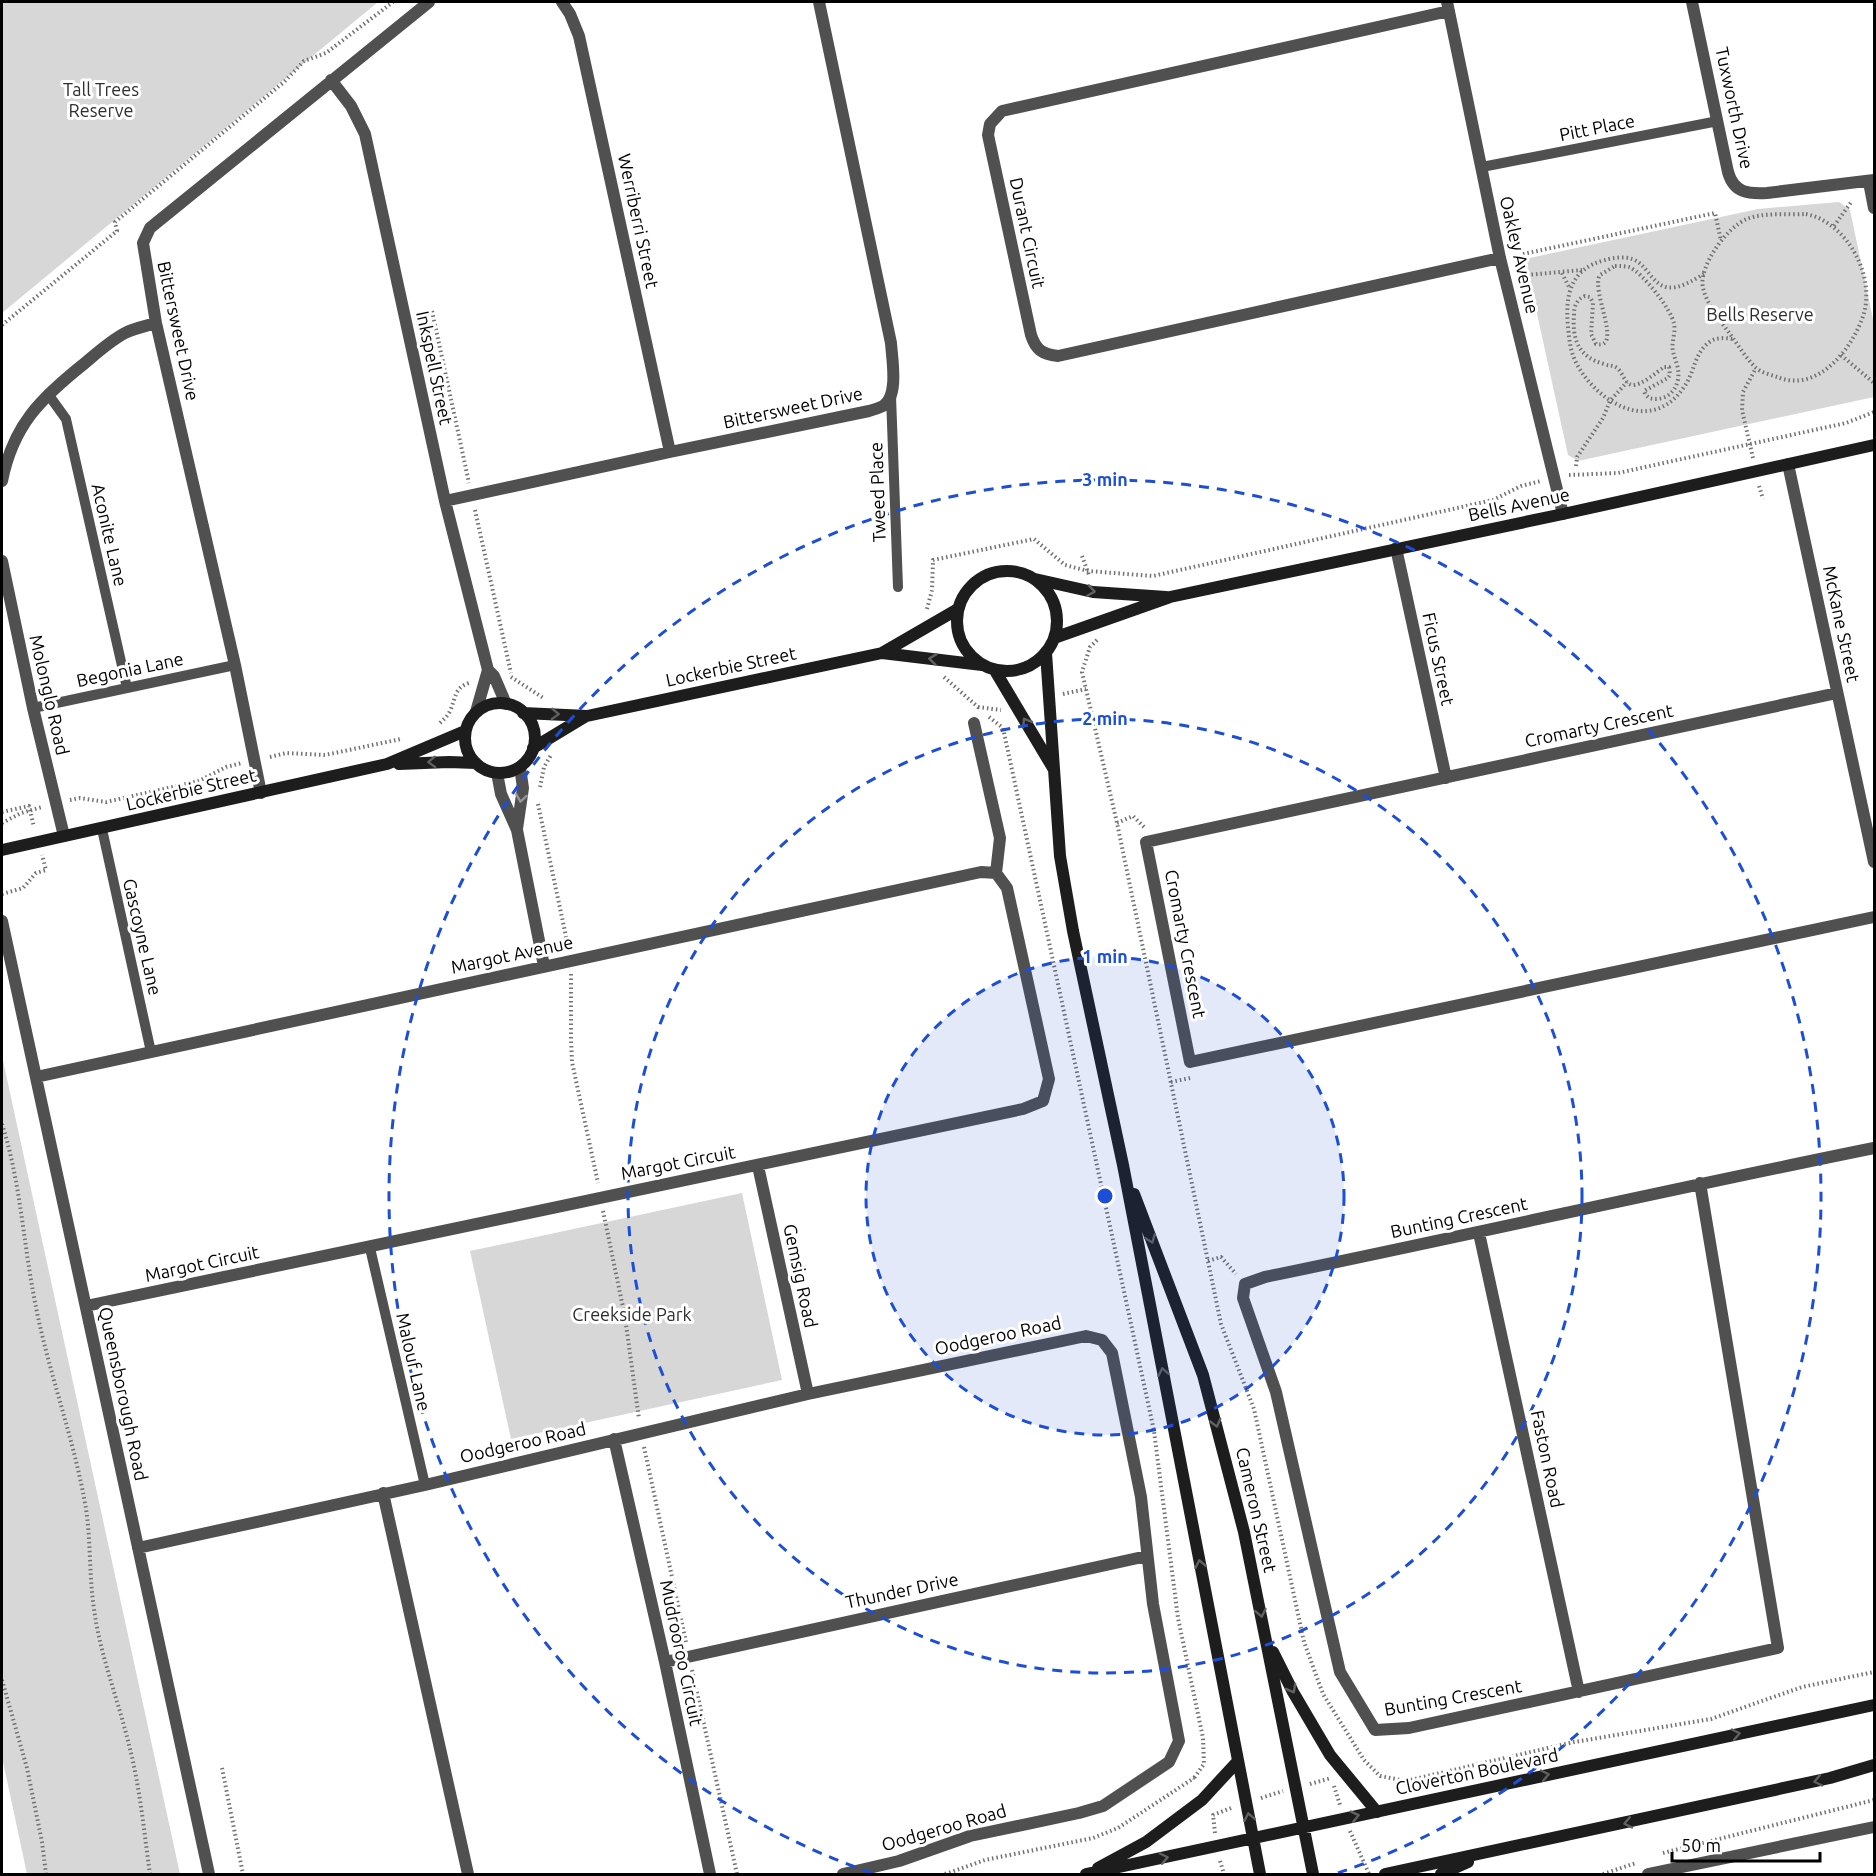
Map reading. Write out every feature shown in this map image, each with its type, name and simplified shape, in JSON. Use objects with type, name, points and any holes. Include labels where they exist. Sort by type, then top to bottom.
[{"type":"street","name":"Bittersweet Drive","points":[[261,793],[235,665],[156,323],[143,243],[150,228],[429,2]]},
{"type":"street","name":"Werriberri Street","points":[[562,2],[579,36],[670,452]]},
{"type":"street","points":[[819,2],[891,343],[894,371],[891,396]]},
{"type":"street","name":"Tuxworth Drive","points":[[1692,2],[1730,178],[1738,190],[1752,194],[1767,193],[1872,181]]},
{"type":"street","name":"Oakley Avenue","points":[[1448,6],[1500,258],[1563,514]]},
{"type":"street","name":"Durant Circuit","points":[[1448,6],[1002,111],[990,124],[988,135],[1031,335],[1035,346],[1044,354],[1058,356],[1500,258]]},
{"type":"street","name":"Inkspell Street","points":[[331,80],[351,106],[365,134],[445,501],[490,675],[506,704]]},
{"type":"street","points":[[1872,181],[1875,208]]},
{"type":"street","points":[[2,482],[7,457],[18,432],[48,394],[108,343],[128,331],[156,323]]},
{"type":"street","name":"Bittersweet Drive","points":[[445,501],[869,411],[884,406],[891,396]]},
{"type":"street","name":"Bells Avenue","points":[[1170,597],[1875,445]]},
{"type":"street","name":"McKane Street","points":[[1788,464],[1875,862]]},
{"type":"street","name":"Ficus Street","points":[[1396,548],[1446,778]]},
{"type":"street","name":"Molonglo Road","points":[[2,561],[33,708],[64,836]]},
{"type":"street","points":[[1056,772],[988,667],[970,655],[961,640],[957,625],[958,609],[964,595],[975,583],[988,575],[1003,571],[1092,592],[1170,597]]},
{"type":"street","points":[[882,653],[1017,671],[1033,664],[1046,653],[1054,638],[1057,621],[1054,604],[1045,589],[1034,579]]},
{"type":"street","points":[[1054,638],[1170,597]]},
{"type":"street","points":[[882,653],[958,609]]},
{"type":"street","name":"Lockerbie Street","points":[[587,716],[882,653]]},
{"type":"street","name":"Cameron Street","points":[[1046,653],[1060,856],[1123,1165],[1260,1875]]},
{"type":"street","points":[[476,712],[495,703],[506,704],[517,707],[532,724],[535,736],[533,748],[528,759],[520,767],[509,772],[497,773],[485,770],[468,754],[465,731],[476,712],[490,675]]},
{"type":"street","name":"Cromarty Crescent","points":[[1837,693],[1146,842],[1190,1062],[1875,917]]},
{"type":"street","points":[[523,713],[587,716]]},
{"type":"street","points":[[533,748],[587,716]]},
{"type":"street","points":[[974,723],[1000,838],[996,873]]},
{"type":"street","points":[[387,764],[465,731]]},
{"type":"street","points":[[387,764],[449,762],[476,764]]},
{"type":"street","name":"Lockerbie Street","points":[[2,850],[387,764]]},
{"type":"street","points":[[516,830],[523,788],[520,767]]},
{"type":"street","points":[[497,773],[501,794],[516,830],[544,966]]},
{"type":"street","name":"Margot Avenue","points":[[36,1077],[981,872],[996,873]]},
{"type":"street","name":"Margot Circuit","points":[[86,1306],[758,1166],[1023,1109],[1043,1101],[1050,1079],[1007,888],[996,873]]},
{"type":"street","name":"Queensborough Road","points":[[2,921],[209,1875]]},
{"type":"street","name":"Bunting Crescent","points":[[1700,1183],[1778,1648],[1409,1728],[1375,1730],[1340,1672],[1276,1392],[1243,1298],[1245,1284],[1266,1276],[1479,1233],[1700,1183],[1875,1148]]},
{"type":"street","name":"Cameron Street","points":[[1123,1165],[1203,1375],[1244,1532],[1313,1875]]},
{"type":"street","name":"Gemsig Road","points":[[758,1166],[808,1394]]},
{"type":"street","name":"Faston Road","points":[[1479,1233],[1579,1692]]},
{"type":"street","name":"Oodgeroo Road","points":[[138,1548],[425,1485],[808,1394],[1086,1336],[1102,1341],[1112,1353],[1141,1497],[1153,1604],[1179,1741],[1169,1762],[1103,1806],[970,1836],[899,1861],[843,1875]]},
{"type":"street","name":"Mudrooroo Circuit","points":[[614,1439],[665,1662],[710,1875]]},
{"type":"street","points":[[383,1493],[468,1875]]},
{"type":"street","name":"Thunder Drive","points":[[665,1662],[1147,1556]]},
{"type":"street","points":[[1265,1637],[1293,1692],[1330,1755],[1377,1812]]},
{"type":"street","name":"Cloverton Boulevard","points":[[1086,1875],[1875,1705]]},
{"type":"street","points":[[1086,1875],[1146,1842],[1202,1800],[1238,1761]]},
{"type":"street","points":[[1385,1875],[1819,1781],[1875,1765]]},
{"type":"street","points":[[1648,1875],[1875,1827]]},
{"type":"street","points":[[1441,1875],[1485,1853]]},
{"type":"lane","name":"Pitt Place","points":[[1482,167],[1718,121]]},
{"type":"lane","name":"Aconite Lane","points":[[48,394],[66,419],[127,688]]},
{"type":"lane","name":"Tweed Place","points":[[891,396],[898,587]]},
{"type":"lane","name":"Begonia Lane","points":[[33,708],[235,665]]},
{"type":"lane","name":"Gascoyne Lane","points":[[102,829],[151,1052]]},
{"type":"lane","name":"Malouf Lane","points":[[370,1248],[425,1485]]},
{"type":"path","points":[[2,325],[117,231],[115,222],[284,82],[304,61],[326,53],[393,2]]},
{"type":"path","points":[[1834,226],[1852,201]]},
{"type":"path","points":[[1523,254],[1715,213],[1721,241]]},
{"type":"path","points":[[1696,278],[1702,285],[1712,309],[1756,368],[1785,380],[1809,380],[1841,355],[1857,332],[1866,298],[1861,269],[1855,253],[1844,236],[1834,226],[1818,216],[1806,214],[1765,215],[1748,218],[1738,224],[1710,256],[1702,285]]},
{"type":"path","points":[[1704,274],[1680,286],[1664,287],[1638,261],[1629,257],[1609,258],[1595,262],[1582,270],[1569,288],[1567,310],[1570,344],[1574,359],[1581,373],[1610,401],[1630,411],[1644,412],[1660,409],[1674,398],[1685,386],[1698,353],[1704,347],[1715,339],[1734,339]]},
{"type":"path","points":[[1630,267],[1660,298],[1672,316],[1675,331],[1673,351],[1679,370],[1677,386],[1670,394],[1654,400],[1644,391],[1668,378],[1670,372],[1667,367],[1635,385],[1627,382],[1619,369],[1592,358],[1576,343],[1573,330],[1574,311],[1580,297],[1590,297],[1593,303],[1592,338],[1596,344],[1605,343],[1608,336],[1596,285],[1597,279],[1610,268],[1630,267]]},
{"type":"path","points":[[1527,275],[1582,270]]},
{"type":"path","points":[[1561,273],[1569,288]]},
{"type":"path","points":[[1567,310],[1574,311]]},
{"type":"path","points":[[1570,344],[1576,343]]},
{"type":"path","points":[[1841,355],[1875,382]]},
{"type":"path","points":[[1756,368],[1743,392],[1742,410],[1763,499]]},
{"type":"path","points":[[1678,381],[1685,386]]},
{"type":"path","points":[[1576,466],[1577,457],[1603,418],[1610,401],[1627,382]]},
{"type":"path","points":[[1670,394],[1674,398]]},
{"type":"path","points":[[930,626],[928,608],[932,590],[933,560],[1034,539],[1065,565],[1088,571],[1153,576],[1493,500],[1521,486],[1554,477],[1618,473],[1846,423],[1875,412]]},
{"type":"path","points":[[1082,556],[1092,592]]},
{"type":"path","points":[[920,615],[928,608]]},
{"type":"path","points":[[1098,623],[1101,636],[1090,647],[1082,672],[1117,823],[1221,1324],[1254,1410],[1304,1642],[1323,1694],[1364,1760],[1380,1776],[1406,1781],[1574,1742],[1711,1719],[1802,1687],[1875,1672]]},
{"type":"path","points":[[939,660],[944,677],[1003,729],[1154,1431],[1178,1618],[1203,1738],[1204,1764],[1194,1778],[1118,1828],[1093,1838],[985,1860],[945,1875]]},
{"type":"path","points":[[433,729],[449,714],[456,692],[461,686],[490,675],[505,675],[524,683],[552,706],[552,714]]},
{"type":"path","points":[[556,734],[561,751],[553,753],[544,767],[538,804],[571,961],[573,1062],[625,1317],[640,1433],[737,1875]]},
{"type":"path","points":[[2,823],[21,813],[80,798],[106,802],[199,781],[226,767],[286,753],[325,755],[403,739]]},
{"type":"path","points":[[1117,823],[1133,816],[1157,840]]},
{"type":"path","points":[[2,1124],[15,1175],[33,1297],[70,1437],[86,1509],[94,1608],[103,1654],[130,1746],[150,1875]]},
{"type":"path","points":[[1208,1261],[1221,1257],[1245,1284]]},
{"type":"path","points":[[2,1680],[27,1768],[42,1842],[46,1875]]},
{"type":"path","points":[[222,1768],[243,1875]]},
{"type":"path","points":[[1194,1778],[1202,1800],[1213,1815]]},
{"type":"path","points":[[1655,1856],[1675,1848],[1875,1800]]},
{"type":"path","points":[[1603,1875],[1645,1860]]},
{"type":"green space","name":"Tall Trees Reserve","points":[[2,2],[378,2],[2,313]]},
{"type":"green space","name":"Bells Reserve","points":[[1839,202],[1850,210],[1874,324],[1874,397],[1578,461],[1568,455],[1525,259],[1758,209]]},
{"type":"green space","points":[[2,1056],[180,1874],[27,1874],[2,1757]]},
{"type":"green space","name":"Creekside Park","points":[[742,1193],[782,1380],[511,1439],[470,1251]]}]
